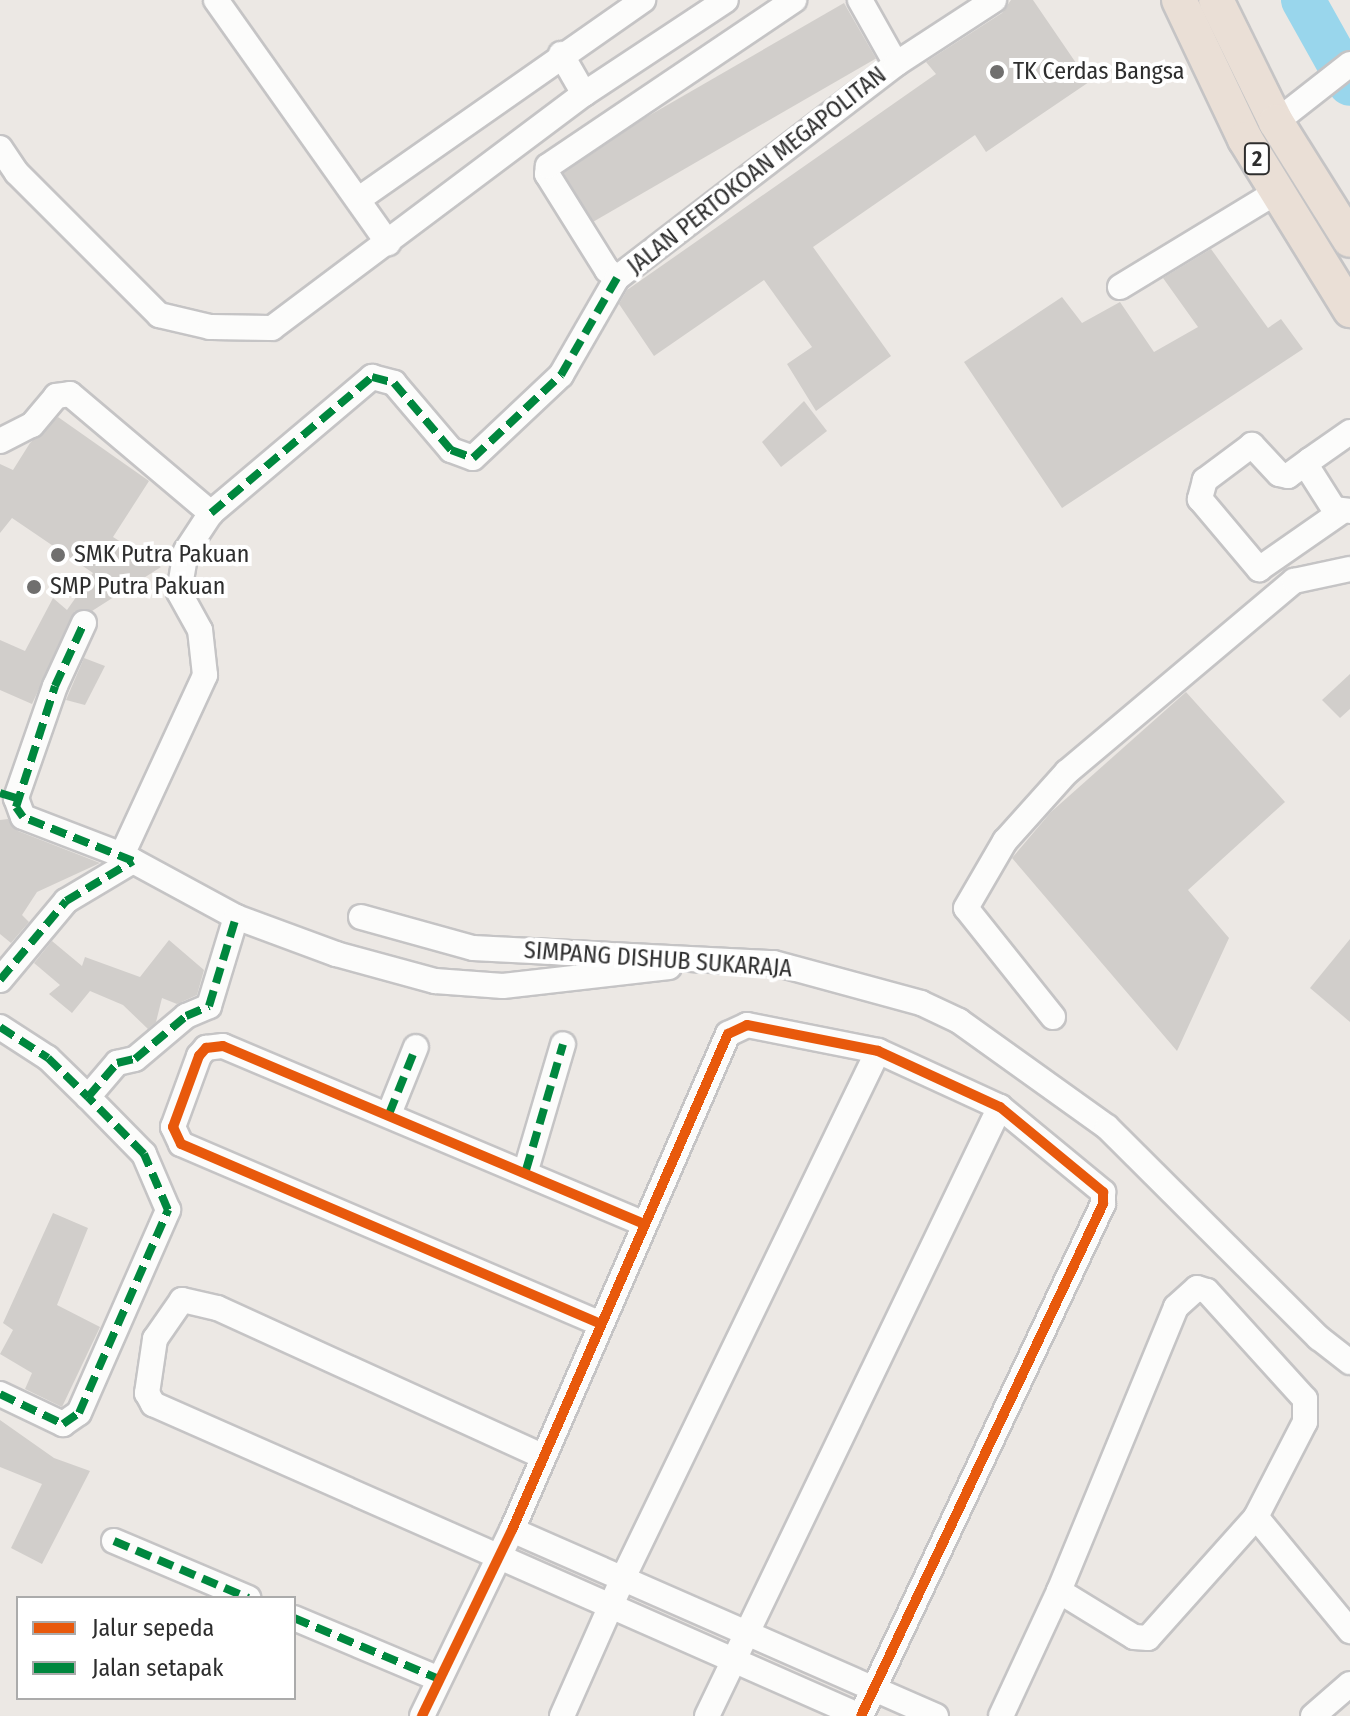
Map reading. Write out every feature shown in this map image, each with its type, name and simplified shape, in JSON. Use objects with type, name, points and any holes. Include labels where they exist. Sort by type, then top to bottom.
[{"type":"highway","name":"2","points":[[1179,0],[1276,192],[1350,310]]},
{"type":"highway","name":"2","points":[[1216,0],[1276,122],[1350,240]]},
{"type":"street","points":[[216,0],[388,243]]},
{"type":"street","points":[[359,199],[561,54],[643,0]]},
{"type":"street","points":[[0,148],[17,173],[159,315],[186,323],[272,328],[584,94],[726,0]]},
{"type":"street","name":"JALAN PERTOKOAN MEGAPOLITAN","points":[[794,0],[548,166],[547,174],[617,278],[896,64],[994,0]]},
{"type":"street","name":"JALAN PERTOKOAN MEGAPOLITAN","points":[[860,0],[896,64]]},
{"type":"street","points":[[561,54],[584,94]]},
{"type":"street","points":[[1276,122],[1350,64]]},
{"type":"street","points":[[1120,287],[1276,192]]},
{"type":"street","points":[[0,980],[66,901],[127,858],[205,675],[200,630],[179,592],[186,551],[211,513],[372,377],[394,383],[451,450],[473,458],[561,375],[617,278]]},
{"type":"street","points":[[0,441],[32,425],[56,396],[70,394],[211,513]]},
{"type":"street","points":[[1310,460],[1309,474],[1345,512],[1259,569],[1200,499],[1205,480],[1244,448],[1259,448],[1279,474],[1288,476],[1310,460],[1350,432]]},
{"type":"street","points":[[1053,1017],[966,908],[1005,841],[1067,772],[1294,581],[1350,569]]},
{"type":"street","points":[[84,623],[8,796],[23,817],[127,858],[236,917],[336,954],[461,985],[551,983],[702,959]]},
{"type":"street","points":[[88,1097],[117,1063],[135,1059],[186,1016],[209,1006],[236,917]]},
{"type":"street","name":"SIMPANG DISHUB SUKARAJA","points":[[361,917],[473,948],[702,959],[820,972],[921,1003],[959,1021],[1107,1127],[1319,1338],[1350,1362]]},
{"type":"street","points":[[422,1716],[497,1557],[512,1530],[642,1223],[732,1029],[747,1025],[878,1051],[1000,1107],[1102,1187],[1103,1204],[861,1716],[497,1557],[153,1404],[147,1393],[155,1339],[182,1300],[217,1308],[542,1456]]},
{"type":"street","points":[[0,1027],[48,1058],[144,1154],[168,1210],[74,1419],[63,1424],[0,1394]]},
{"type":"street","points":[[526,1170],[563,1044]]},
{"type":"street","points":[[601,1324],[205,1157],[181,1144],[173,1127],[199,1056],[214,1045],[526,1170],[642,1223]]},
{"type":"street","points":[[389,1114],[416,1047]]},
{"type":"street","points":[[562,1716],[624,1576],[878,1051]]},
{"type":"street","points":[[707,1716],[1000,1107]]},
{"type":"street","points":[[1001,1716],[1059,1591],[1176,1307],[1197,1288],[1207,1291],[1305,1399],[1305,1422],[1256,1517],[1148,1638],[1134,1637],[1059,1591]]},
{"type":"street","points":[[1256,1517],[1350,1631]]},
{"type":"street","points":[[512,1530],[624,1576],[936,1716]]},
{"type":"street","points":[[114,1541],[243,1596]]},
{"type":"street","points":[[296,1619],[439,1679]]},
{"type":"street","points":[[1313,1716],[1350,1684]]},
{"type":"building","points":[[1011,0],[1033,0],[1089,82],[986,152],[975,135],[813,247],[891,356],[816,411],[787,364],[812,347],[764,280],[654,356],[619,304],[627,290],[936,74],[926,62],[1002,13]]},
{"type":"building","points":[[844,3],[876,58],[592,222],[560,167]]},
{"type":"building","points":[[1211,249],[1268,328],[1281,319],[1303,349],[1062,508],[964,362],[1062,297],[1082,323],[1120,302],[1154,352],[1198,327],[1163,278]]},
{"type":"building","points":[[804,401],[827,431],[781,467],[762,442]]},
{"type":"building","points":[[58,417],[149,481],[113,537],[161,567],[92,611],[75,611],[32,704],[0,690],[0,640],[25,651],[53,598],[67,610],[93,573],[12,518],[0,533],[0,464],[13,470],[30,443]]},
{"type":"building","points":[[84,658],[105,666],[85,705],[66,700]]},
{"type":"building","points":[[1350,674],[1350,709],[1340,718],[1322,700]]},
{"type":"building","points":[[1186,692],[1285,802],[1188,890],[1229,938],[1177,1051],[1012,858],[1051,812]]},
{"type":"building","points":[[8,819],[18,831],[100,863],[37,892],[22,915],[29,922],[11,943],[0,934],[0,820]]},
{"type":"building","points":[[1350,939],[1350,1022],[1310,988]]},
{"type":"building","points":[[169,940],[204,970],[197,995],[177,1004],[162,998],[156,1022],[148,1029],[123,1005],[90,991],[72,1013],[49,994],[60,985],[34,963],[52,941],[82,966],[85,957],[140,977]]},
{"type":"building","points":[[53,1213],[88,1228],[57,1305],[100,1327],[62,1407],[25,1389],[32,1373],[0,1354],[13,1330],[3,1323]]},
{"type":"building","points":[[0,1420],[54,1458],[90,1471],[42,1564],[11,1548],[42,1484],[0,1467]]},
{"type":"waterway","points":[[1303,0],[1350,84]]},
{"type":"marked path","points":[[211,513],[372,377],[394,383],[451,450],[473,458],[561,375],[617,278]]},
{"type":"marked path","points":[[0,980],[66,901],[133,861],[23,817],[16,807],[55,686],[84,623]]},
{"type":"marked path","points":[[0,793],[16,798]]},
{"type":"marked path","points":[[0,1394],[63,1424],[79,1413],[168,1210],[144,1154],[88,1097],[117,1063],[135,1059],[186,1016],[209,1006],[236,917]]},
{"type":"marked path","points":[[0,1027],[48,1058],[88,1097]]},
{"type":"marked path","points":[[526,1170],[563,1044]]},
{"type":"marked path","points":[[389,1114],[416,1047]]},
{"type":"marked path","points":[[114,1541],[243,1596]]},
{"type":"marked path","points":[[296,1619],[439,1679]]},
{"type":"cycle path","points":[[422,1716],[512,1530],[728,1034],[747,1025],[878,1051],[1000,1107],[1103,1192],[1103,1204],[861,1716]]},
{"type":"cycle path","points":[[601,1324],[181,1144],[173,1127],[199,1056],[206,1048],[223,1046],[642,1223]]},
{"type":"place","name":"TK Cerdas Bangsa","points":[[997,72]]},
{"type":"place","name":"SMK Putra Pakuan","points":[[58,555]]},
{"type":"place","name":"SMP Putra Pakuan","points":[[34,587]]}]
